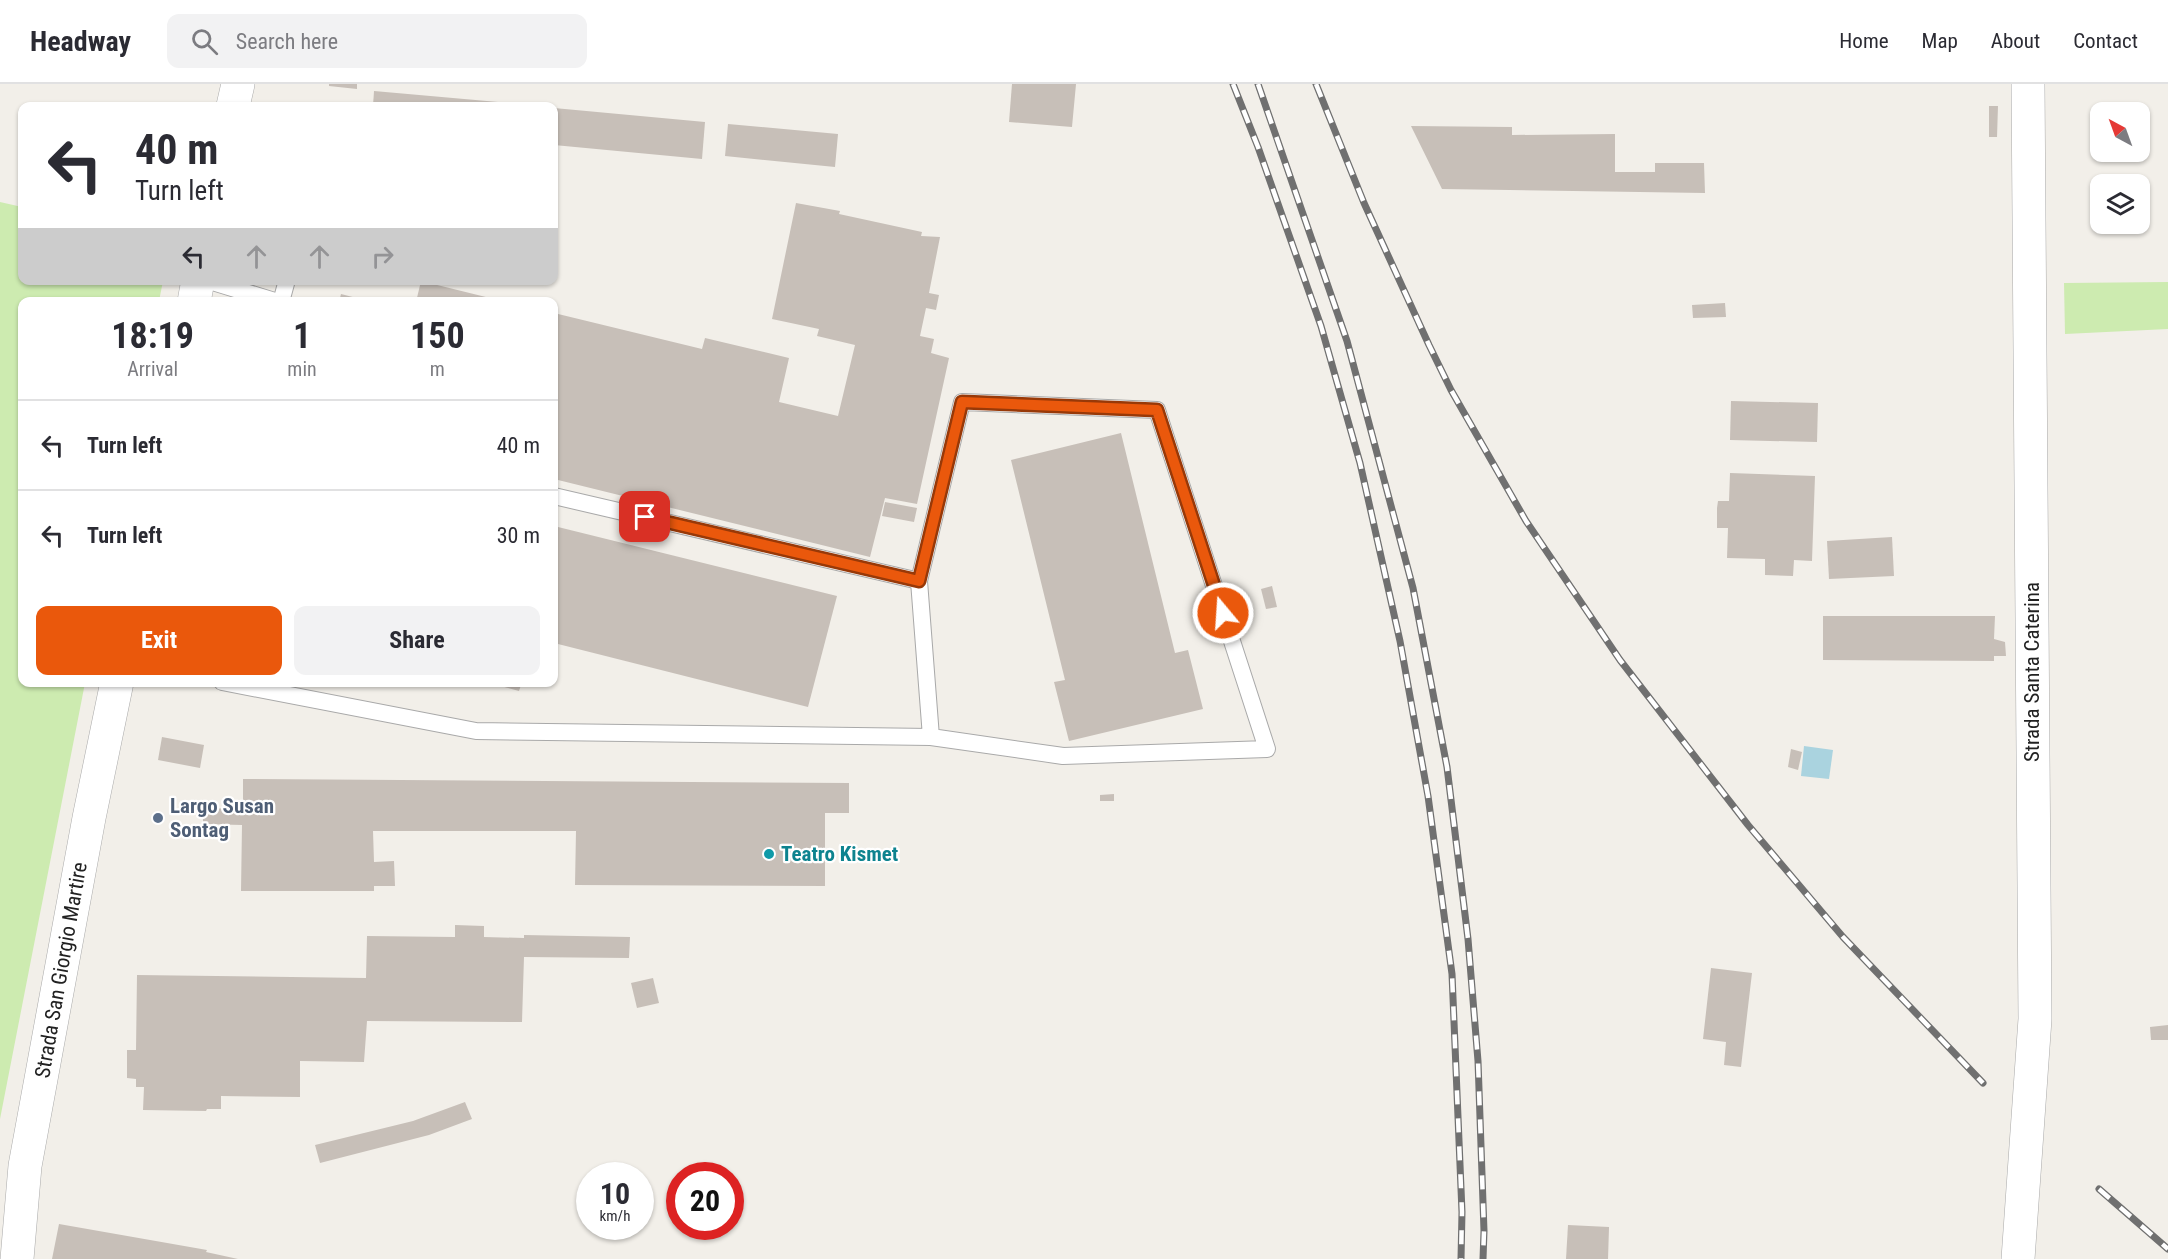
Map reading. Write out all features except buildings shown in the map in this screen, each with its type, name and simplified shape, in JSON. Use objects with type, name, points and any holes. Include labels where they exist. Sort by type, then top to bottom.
[{"type":"street","points":[[234,102],[238,84]]},
{"type":"street","name":"Strada Santa Caterina","points":[[2018,1259],[2035,1019],[2028,84]]},
{"type":"street","name":"Strada San Giorgio Martire","points":[[16,1259],[25,1166],[89,818],[116,687]]},
{"type":"lane","points":[[223,285],[263,297]]},
{"type":"lane","points":[[248,687],[476,731],[931,737],[1063,756],[1268,749],[1157,410],[962,402],[919,581],[931,737]]},
{"type":"lane","points":[[558,497],[919,581]]},
{"type":"green space","points":[[0,202],[18,206],[18,285],[162,285],[160,297],[18,297],[18,687],[84,687],[0,1119]]},
{"type":"green space","points":[[2168,282],[2168,329],[2065,334],[2064,283]]},
{"type":"water","points":[[1804,746],[1833,750],[1829,779],[1801,776]]},
{"type":"railway","points":[[1233,84],[1258,147],[1321,326],[1360,463],[1400,641],[1428,796],[1452,974],[1462,1212],[1461,1259]]},
{"type":"railway","points":[[1258,84],[1347,341],[1413,588],[1447,767],[1468,939],[1478,1061],[1483,1259]]},
{"type":"railway","points":[[1316,84],[1364,203],[1429,345],[1451,390],[1526,521],[1620,660],[1748,825],[1843,937],[1983,1083]]},
{"type":"railway","points":[[2099,1189],[2168,1249]]},
{"type":"place","name":"Largo Susan Sontag","points":[[158,818]]},
{"type":"place","name":"Teatro Kismet","points":[[769,854]]},
{"type":"route","points":[[645,517],[919,581],[962,402],[1157,410],[1223,613]]}]
